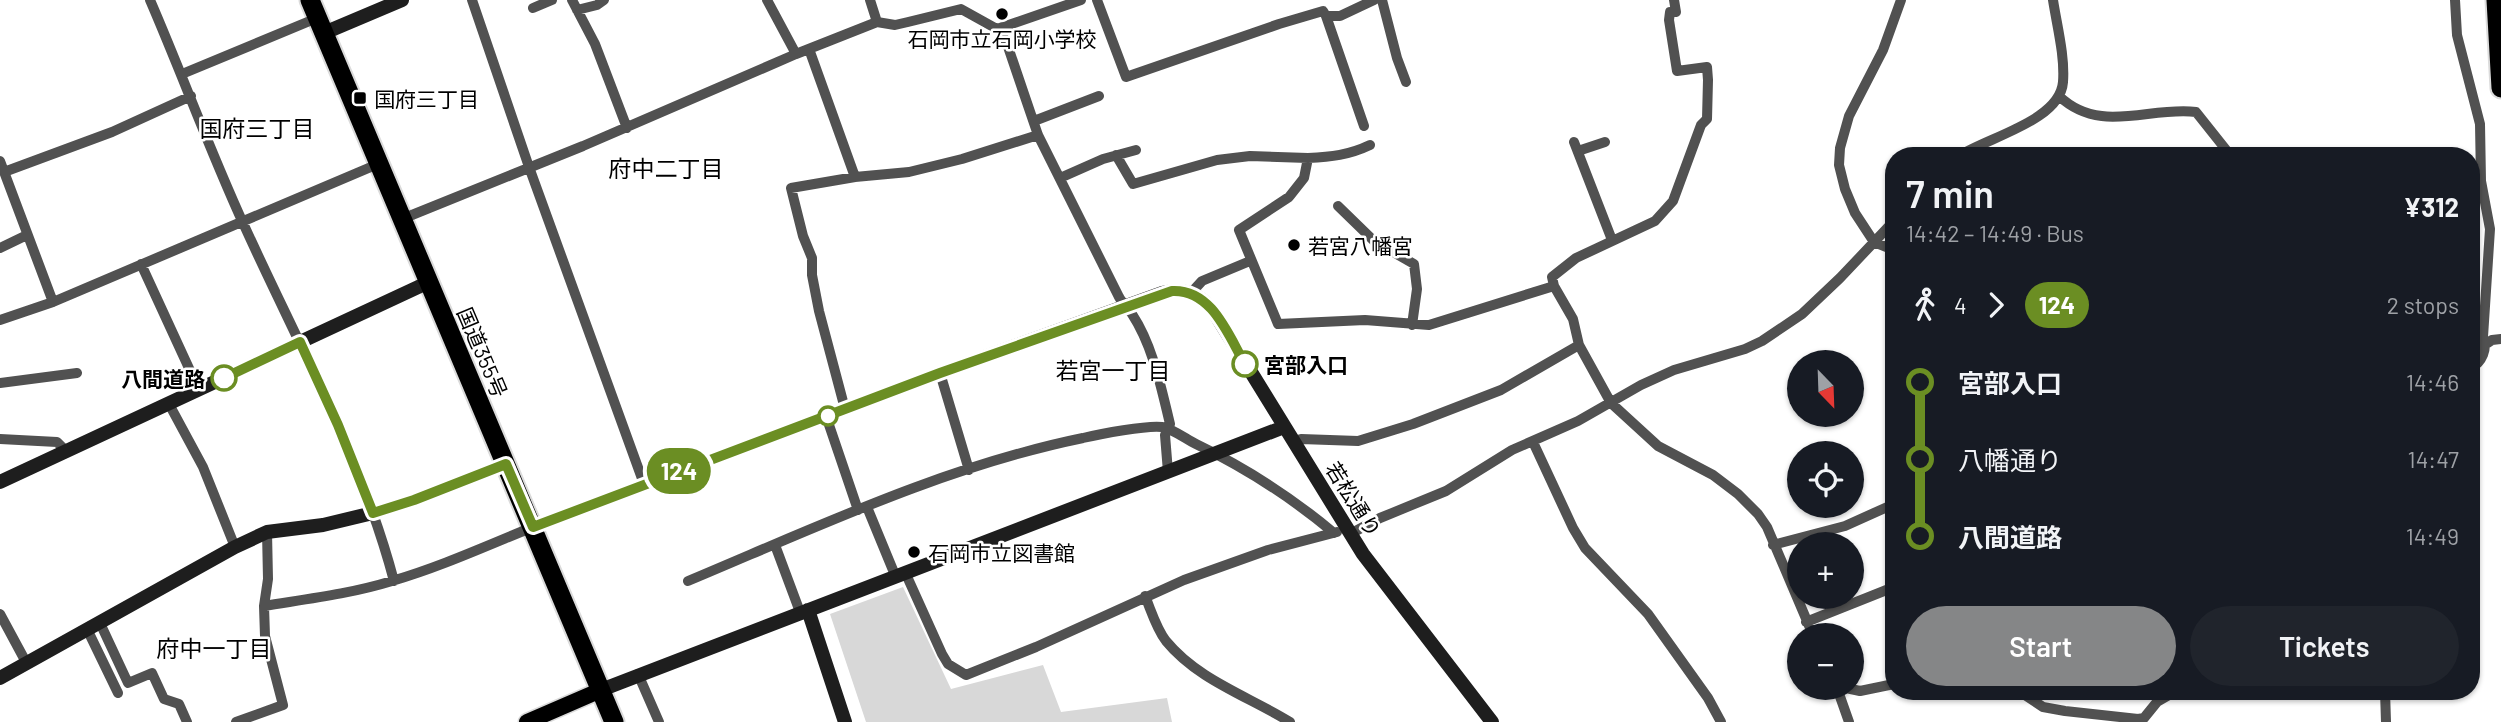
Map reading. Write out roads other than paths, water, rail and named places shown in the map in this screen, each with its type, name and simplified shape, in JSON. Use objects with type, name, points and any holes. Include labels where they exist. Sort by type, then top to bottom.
[{"type":"highway","points":[[2496,0],[2501,88]]},
{"type":"highway","name":"国道355号","points":[[317,17],[614,722]]},
{"type":"main road","points":[[527,722],[601,690]]},
{"type":"street","points":[[150,0],[243,222],[338,425],[373,513],[394,581]]},
{"type":"street","points":[[182,74],[317,17],[402,0]]},
{"type":"street","points":[[472,0],[529,167],[644,484]]},
{"type":"street","points":[[533,8],[552,0]]},
{"type":"street","points":[[604,0],[597,5],[574,5],[595,44],[627,128]]},
{"type":"street","points":[[767,0],[796,54]]},
{"type":"street","points":[[870,0],[877,22]]},
{"type":"street","points":[[997,29],[1081,0]]},
{"type":"street","points":[[1097,0],[1126,77],[1323,11],[1364,126]]},
{"type":"street","points":[[1326,16],[1340,16],[1374,0]]},
{"type":"street","points":[[1382,0],[1406,82]]},
{"type":"street","points":[[1674,0],[1676,12],[1670,12],[1669,20],[1676,71],[1706,67],[1709,80],[1707,119],[1701,125],[1673,201],[1656,220],[1576,258],[1552,277],[1554,286],[1573,319],[1579,345],[1611,403],[1658,446],[1713,475],[1738,494],[1763,521],[1807,622],[1885,591]]},
{"type":"street","points":[[1885,246],[1874,242],[1856,213],[1839,165],[1840,148],[1849,116],[1883,50],[1901,0]]},
{"type":"street","points":[[1977,147],[2040,116],[2059,96],[2063,76],[2053,0]]},
{"type":"street","points":[[2455,0],[2457,36],[2483,142],[2482,181],[2490,229],[2483,337],[2493,341],[2480,361]]},
{"type":"street","points":[[402,219],[627,128],[796,54],[877,22],[895,25],[961,9],[997,29],[1006,41],[1038,135],[1124,307],[1131,311],[1150,352],[1170,424],[1165,435],[1168,472]]},
{"type":"street","points":[[809,49],[855,177]]},
{"type":"street","points":[[4,172],[72,148],[191,96]]},
{"type":"street","points":[[1034,121],[1099,96]]},
{"type":"street","points":[[2059,96],[2075,109],[2099,116],[2126,118],[2182,110],[2196,112],[2224,147]]},
{"type":"street","points":[[845,409],[819,311],[812,275],[812,258],[803,236],[792,188],[855,177],[909,172],[962,159],[1038,135]]},
{"type":"street","points":[[1605,142],[1576,147],[1612,240]]},
{"type":"street","points":[[1116,155],[1133,184],[1217,160],[1250,156],[1334,157],[1353,153],[1370,145]]},
{"type":"street","points":[[1060,178],[1116,155],[1136,150]]},
{"type":"street","points":[[1308,158],[1304,178],[1289,197],[1239,230],[1278,324],[1365,320],[1429,325],[1554,286]]},
{"type":"street","points":[[0,160],[53,302]]},
{"type":"street","points":[[0,320],[53,302],[378,164]]},
{"type":"street","points":[[1338,206],[1374,241],[1414,264],[1417,289],[1412,325]]},
{"type":"street","points":[[826,416],[863,508],[948,664],[966,675],[1036,647],[1145,596],[1268,550],[1343,532],[1446,491],[1512,450],[1611,403],[1642,385],[1674,370],[1745,349],[1762,341],[1802,314],[1885,230]]},
{"type":"street","points":[[0,248],[27,235]]},
{"type":"street","points":[[264,606],[394,581],[457,559],[644,484],[940,373],[1172,291],[1191,293],[1202,281],[1250,261]]},
{"type":"street","points":[[141,264],[199,390]]},
{"type":"street","points":[[0,482],[429,282]]},
{"type":"street","name":"若松通り","points":[[1191,293],[1201,298],[1214,312],[1293,441],[1343,532],[1363,554],[1492,722]]},
{"type":"street","points":[[1293,441],[1358,441],[1402,428],[1502,390],[1579,345]]},
{"type":"street","points":[[0,383],[77,373]]},
{"type":"street","points":[[940,373],[969,470]]},
{"type":"street","points":[[169,404],[203,467],[235,547]]},
{"type":"street","points":[[688,582],[863,508],[969,470],[1049,444],[1104,433],[1161,427],[1242,467],[1343,532]]},
{"type":"street","points":[[601,690],[1284,428]]},
{"type":"street","points":[[0,439],[57,442],[66,452]]},
{"type":"street","points":[[1533,442],[1585,548],[1648,614],[1708,698],[1721,722]]},
{"type":"street","points":[[0,678],[235,547],[267,532],[323,525],[373,513],[506,464]]},
{"type":"street","points":[[1773,545],[1845,526],[1885,508]]},
{"type":"street","points":[[236,722],[283,705],[265,636],[267,532]]},
{"type":"street","points":[[775,545],[804,611],[845,722]]},
{"type":"street","points":[[1145,596],[1166,640],[1192,664],[1217,683],[1290,722]]},
{"type":"street","points":[[0,614],[27,664]]},
{"type":"street","points":[[94,626],[118,693]]},
{"type":"street","points":[[94,626],[128,683],[152,673],[164,699],[179,705],[187,722]]},
{"type":"street","points":[[638,674],[659,722]]},
{"type":"street","points":[[1864,690],[1885,686]]},
{"type":"street","points":[[1841,700],[1849,722]]},
{"type":"street","points":[[2032,700],[2043,707],[2065,711],[2144,720],[2160,700]]},
{"type":"street","points":[[2384,700],[2386,722]]},
{"type":"place","name":"石岡市立石岡小学校","points":[[1002,14]]},
{"type":"place","name":"国府三丁目","points":[[360,98]]},
{"type":"place","name":"若宮八幡宮","points":[[1294,245]]},
{"type":"place","name":"宮部入口","points":[[1245,364]]},
{"type":"place","name":"八間道路","points":[[224,378]]},
{"type":"place","name":"石岡市立図書館","points":[[914,552]]},
{"type":"district","name":"国府三丁目","points":[[257,128]]},
{"type":"district","name":"府中二丁目","points":[[666,168]]},
{"type":"district","name":"若宮一丁目","points":[[1113,370]]},
{"type":"district","name":"府中一丁目","points":[[214,648]]}]
